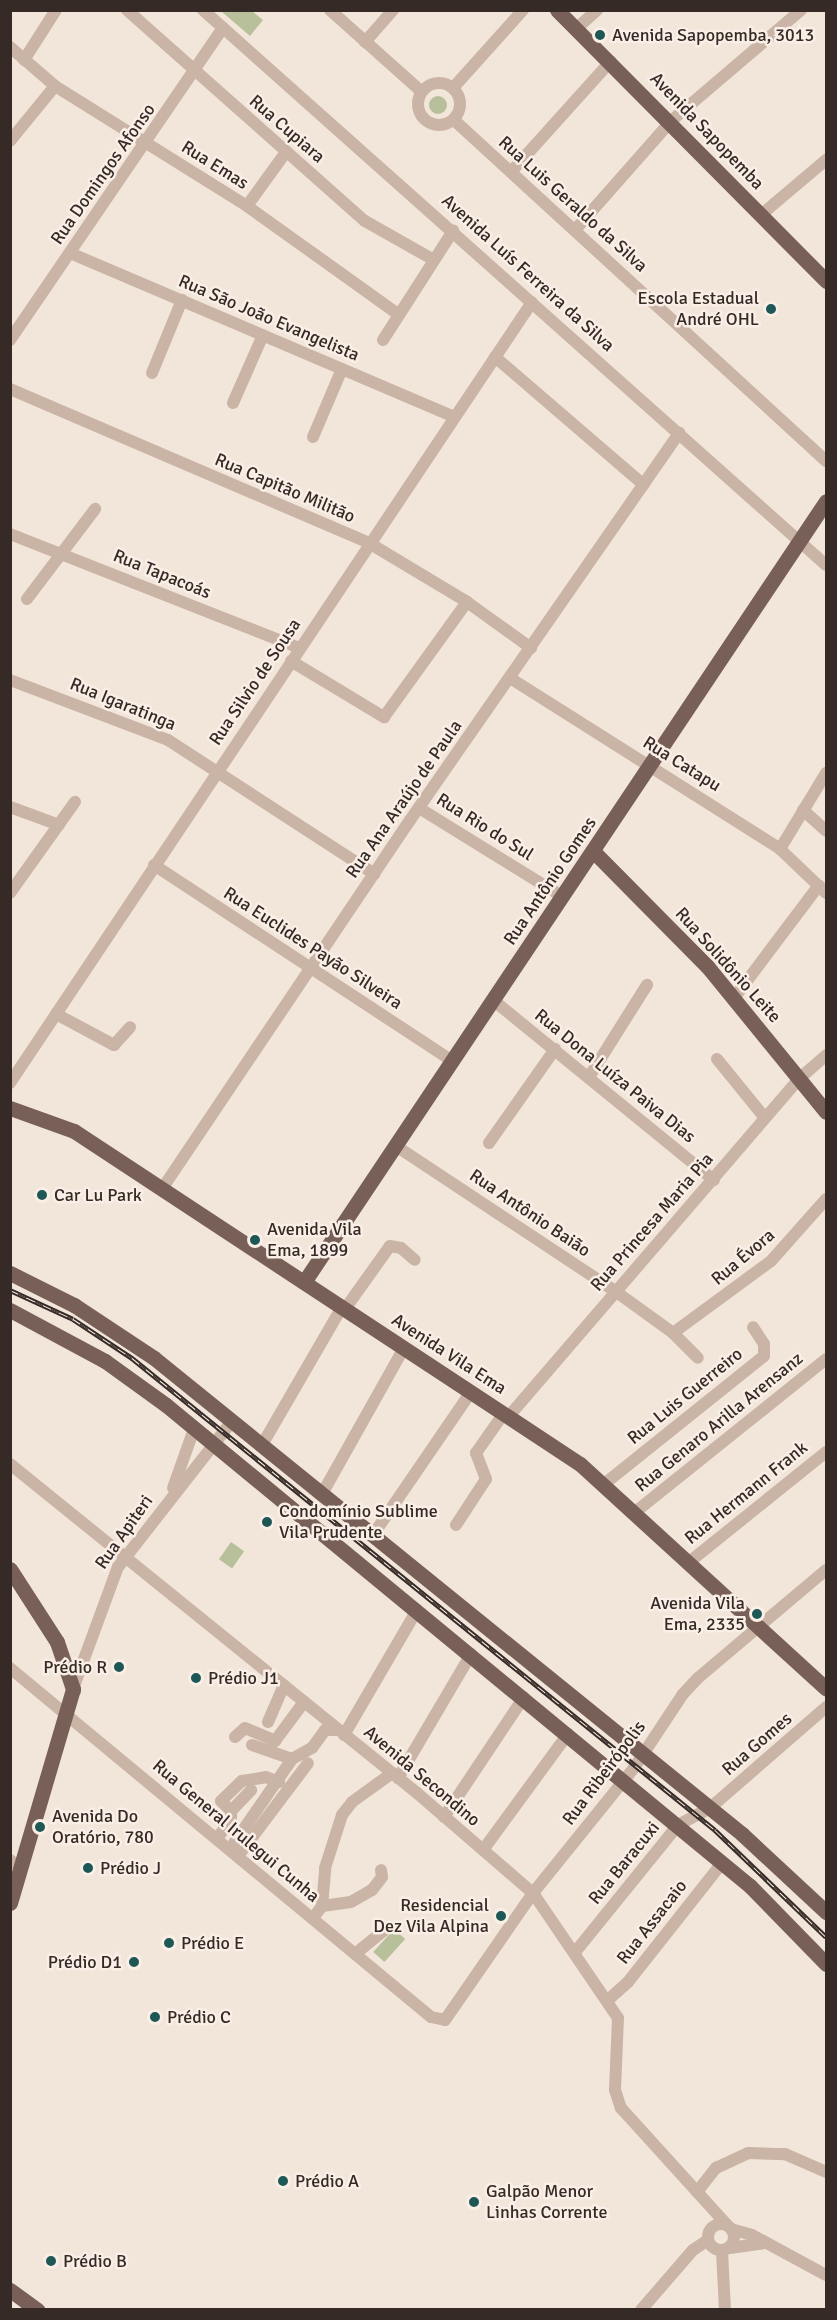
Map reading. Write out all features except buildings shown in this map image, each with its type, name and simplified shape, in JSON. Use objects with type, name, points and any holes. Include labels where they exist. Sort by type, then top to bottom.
[{"type":"main road","name":"Avenida Sapopemba","points":[[558,10],[671,121],[826,281]]},
{"type":"main road","name":"Rua Antônio Gomes","points":[[304,1282],[800,541],[824,511]]},
{"type":"main road","name":"Rua Solidônio Leite","points":[[593,851],[734,998],[826,1112]]},
{"type":"main road","name":"Avenida Vila Ema","points":[[10,1108],[74,1131],[580,1464],[826,1689]]},
{"type":"main road","points":[[10,1273],[107,1325],[232,1421],[710,1808],[826,1912]]},
{"type":"main road","points":[[10,1310],[105,1361],[213,1443],[678,1825],[792,1926],[826,1964]]},
{"type":"main road","points":[[10,1569],[57,1642],[73,1689],[68,1715],[16,1864],[10,1903]]},
{"type":"main road","points":[[10,2290],[38,2310]]},
{"type":"main road","points":[[10,2300],[24,2310]]},
{"type":"street","points":[[24,60],[56,10]]},
{"type":"street","name":"Rua Cupiara","points":[[127,10],[365,221],[434,260]]},
{"type":"street","name":"Avenida Luís Ferreira da Silva","points":[[203,10],[826,565]]},
{"type":"street","points":[[330,10],[421,92]]},
{"type":"street","points":[[365,42],[393,10]]},
{"type":"street","points":[[453,88],[523,10]]},
{"type":"street","points":[[576,28],[597,10]]},
{"type":"street","points":[[575,230],[671,121],[801,10]]},
{"type":"street","name":"Rua Domingos Afonso","points":[[10,340],[223,28]]},
{"type":"street","name":"Rua Emas","points":[[10,47],[55,86],[247,206],[399,315]]},
{"type":"street","points":[[511,172],[611,61]]},
{"type":"street","points":[[440,82],[453,88],[460,100],[454,120],[442,125],[424,120],[418,110],[421,92],[440,82]]},
{"type":"street","points":[[10,141],[55,86]]},
{"type":"street","name":"Rua Luis Geraldo da Silva","points":[[454,120],[826,461]]},
{"type":"street","points":[[247,206],[286,152]]},
{"type":"street","points":[[762,214],[826,160]]},
{"type":"street","points":[[383,340],[453,231]]},
{"type":"street","name":"Rua São João Evangelista","points":[[70,253],[454,417]]},
{"type":"street","points":[[152,373],[182,300]]},
{"type":"street","name":"Rua Silvio de Sousa","points":[[10,1083],[532,302]]},
{"type":"street","points":[[233,403],[263,335]]},
{"type":"street","points":[[495,357],[644,485]]},
{"type":"street","points":[[313,437],[342,369]]},
{"type":"street","name":"Rua Capitão Militão","points":[[10,389],[369,543],[467,602],[531,648]]},
{"type":"street","name":"Rua Ana Araújo de Paula","points":[[162,1189],[419,808],[679,433]]},
{"type":"street","points":[[27,599],[95,509]]},
{"type":"street","name":"Rua Tapacoás","points":[[10,534],[299,648]]},
{"type":"street","points":[[291,661],[384,717],[467,602]]},
{"type":"street","name":"Rua Catapu","points":[[510,678],[780,849],[823,889]]},
{"type":"street","name":"Rua Igaratinga","points":[[10,680],[148,730],[217,771],[374,874]]},
{"type":"street","points":[[780,849],[826,774]]},
{"type":"street","points":[[10,893],[75,802]]},
{"type":"street","points":[[10,807],[59,825]]},
{"type":"street","name":"Rua Rio do Sul","points":[[419,808],[563,897]]},
{"type":"street","points":[[803,810],[826,831]]},
{"type":"street","name":"Rua Euclides Payão Silveira","points":[[154,865],[452,1061]]},
{"type":"street","points":[[734,998],[823,889]]},
{"type":"street","points":[[590,1077],[647,985]]},
{"type":"street","name":"Rua Dona Luíza Paiva Dias","points":[[493,1000],[714,1180]]},
{"type":"street","points":[[56,1014],[114,1045],[130,1027]]},
{"type":"street","points":[[489,1143],[555,1049]]},
{"type":"street","name":"Rua Princesa Maria Pia","points":[[456,1525],[486,1479],[476,1453],[506,1415],[714,1180],[800,1078],[826,1055]]},
{"type":"street","points":[[717,1059],[765,1118]]},
{"type":"street","name":"Rua Antônio Baião","points":[[396,1146],[615,1291],[673,1333],[698,1358]]},
{"type":"street","name":"Rua Évora","points":[[673,1333],[771,1261],[826,1199]]},
{"type":"street","points":[[262,1445],[344,1308],[390,1246],[400,1248],[415,1260]]},
{"type":"street","name":"Rua Luis Guerreiro","points":[[603,1485],[764,1356],[767,1350],[753,1327]]},
{"type":"street","points":[[322,1494],[404,1348]]},
{"type":"street","name":"Rua Genaro Arilla Arensanz","points":[[634,1513],[826,1359]]},
{"type":"street","points":[[373,1535],[471,1392]]},
{"type":"street","name":"Rua Apiteri","points":[[73,1689],[112,1577],[170,1497],[232,1421]]},
{"type":"street","name":"Rua Apiteri","points":[[170,1497],[194,1429]]},
{"type":"street","name":"Rua Hermann Frank","points":[[688,1563],[826,1452]]},
{"type":"street","name":"Avenida Secondino","points":[[10,1464],[395,1776],[533,1893],[576,1951],[608,2000],[619,2024],[617,2099],[705,2204]]},
{"type":"street","name":"Rua Ribeirópolis","points":[[438,2020],[445,2020],[456,2008],[533,1893],[644,1755],[698,1678],[826,1570]]},
{"type":"street","points":[[234,1853],[292,1759],[312,1748],[325,1730],[341,1732],[417,1610]]},
{"type":"street","points":[[313,1918],[322,1906],[325,1868],[342,1815],[352,1802],[395,1776],[471,1654]]},
{"type":"street","name":"Rua General Irulegui Cunha","points":[[10,1668],[438,2020]]},
{"type":"street","points":[[268,1722],[284,1685]]},
{"type":"street","points":[[444,1817],[524,1697]]},
{"type":"street","points":[[235,1737],[245,1728],[275,1741],[304,1702]]},
{"type":"street","name":"Rua Gomes","points":[[710,1808],[826,1707]]},
{"type":"street","points":[[483,1850],[568,1734]]},
{"type":"street","points":[[252,1745],[292,1759]]},
{"type":"street","points":[[234,1853],[308,1763]]},
{"type":"street","points":[[231,1811],[221,1801],[242,1781],[266,1777],[279,1782]]},
{"type":"street","points":[[217,1838],[231,1821],[231,1811],[251,1790]]},
{"type":"street","name":"Rua Baracuxi","points":[[576,1951],[678,1825],[710,1808]]},
{"type":"street","name":"Rua Assacaio","points":[[608,2000],[628,1982],[722,1863]]},
{"type":"street","points":[[322,1906],[351,1902],[372,1890],[382,1877],[381,1870]]},
{"type":"street","points":[[355,1954],[387,1928]]},
{"type":"street","points":[[697,2192],[716,2168],[748,2153],[785,2154],[826,2172]]},
{"type":"street","points":[[705,2204],[730,2227],[735,2236],[726,2249],[725,2310]]},
{"type":"street","points":[[705,2204],[713,2248],[726,2249],[764,2243]]},
{"type":"street","points":[[641,2310],[693,2250],[720,2224],[752,2235],[826,2275]]},
{"type":"green space","points":[[221,11],[252,11],[263,20],[250,36]]},
{"type":"green space","points":[[434,96],[442,96],[447,101],[445,112],[434,114],[429,109],[429,101]]},
{"type":"green space","points":[[231,1542],[244,1551],[232,1568],[219,1559]]},
{"type":"green space","points":[[394,1929],[405,1939],[384,1962],[373,1952]]},
{"type":"railway","points":[[10,1290],[73,1319],[132,1358],[715,1830],[826,1937]]},
{"type":"place","name":"Avenida Sapopemba, 3013","points":[[600,35]]},
{"type":"place","name":"Escola Estadual André OHL","points":[[771,309]]},
{"type":"place","name":"Car Lu Park","points":[[42,1195]]},
{"type":"place","name":"Avenida Vila Ema, 1899","points":[[255,1240]]},
{"type":"place","name":"Condomínio Sublime Vila Prudente","points":[[267,1522]]},
{"type":"place","name":"Avenida Vila Ema, 2335","points":[[757,1614]]},
{"type":"place","name":"Prédio R","points":[[119,1667]]},
{"type":"place","name":"Prédio J1","points":[[196,1678]]},
{"type":"place","name":"Avenida Do Oratório, 780","points":[[40,1827]]},
{"type":"place","name":"Prédio J","points":[[88,1868]]},
{"type":"place","name":"Residencial Dez Vila Alpina","points":[[501,1916]]},
{"type":"place","name":"Prédio E","points":[[169,1943]]},
{"type":"place","name":"Prédio D1","points":[[134,1962]]},
{"type":"place","name":"Prédio C","points":[[155,2017]]},
{"type":"place","name":"Prédio A","points":[[283,2181]]},
{"type":"place","name":"Galpão Menor Linhas Corrente","points":[[474,2202]]},
{"type":"place","name":"Prédio B","points":[[51,2261]]}]
